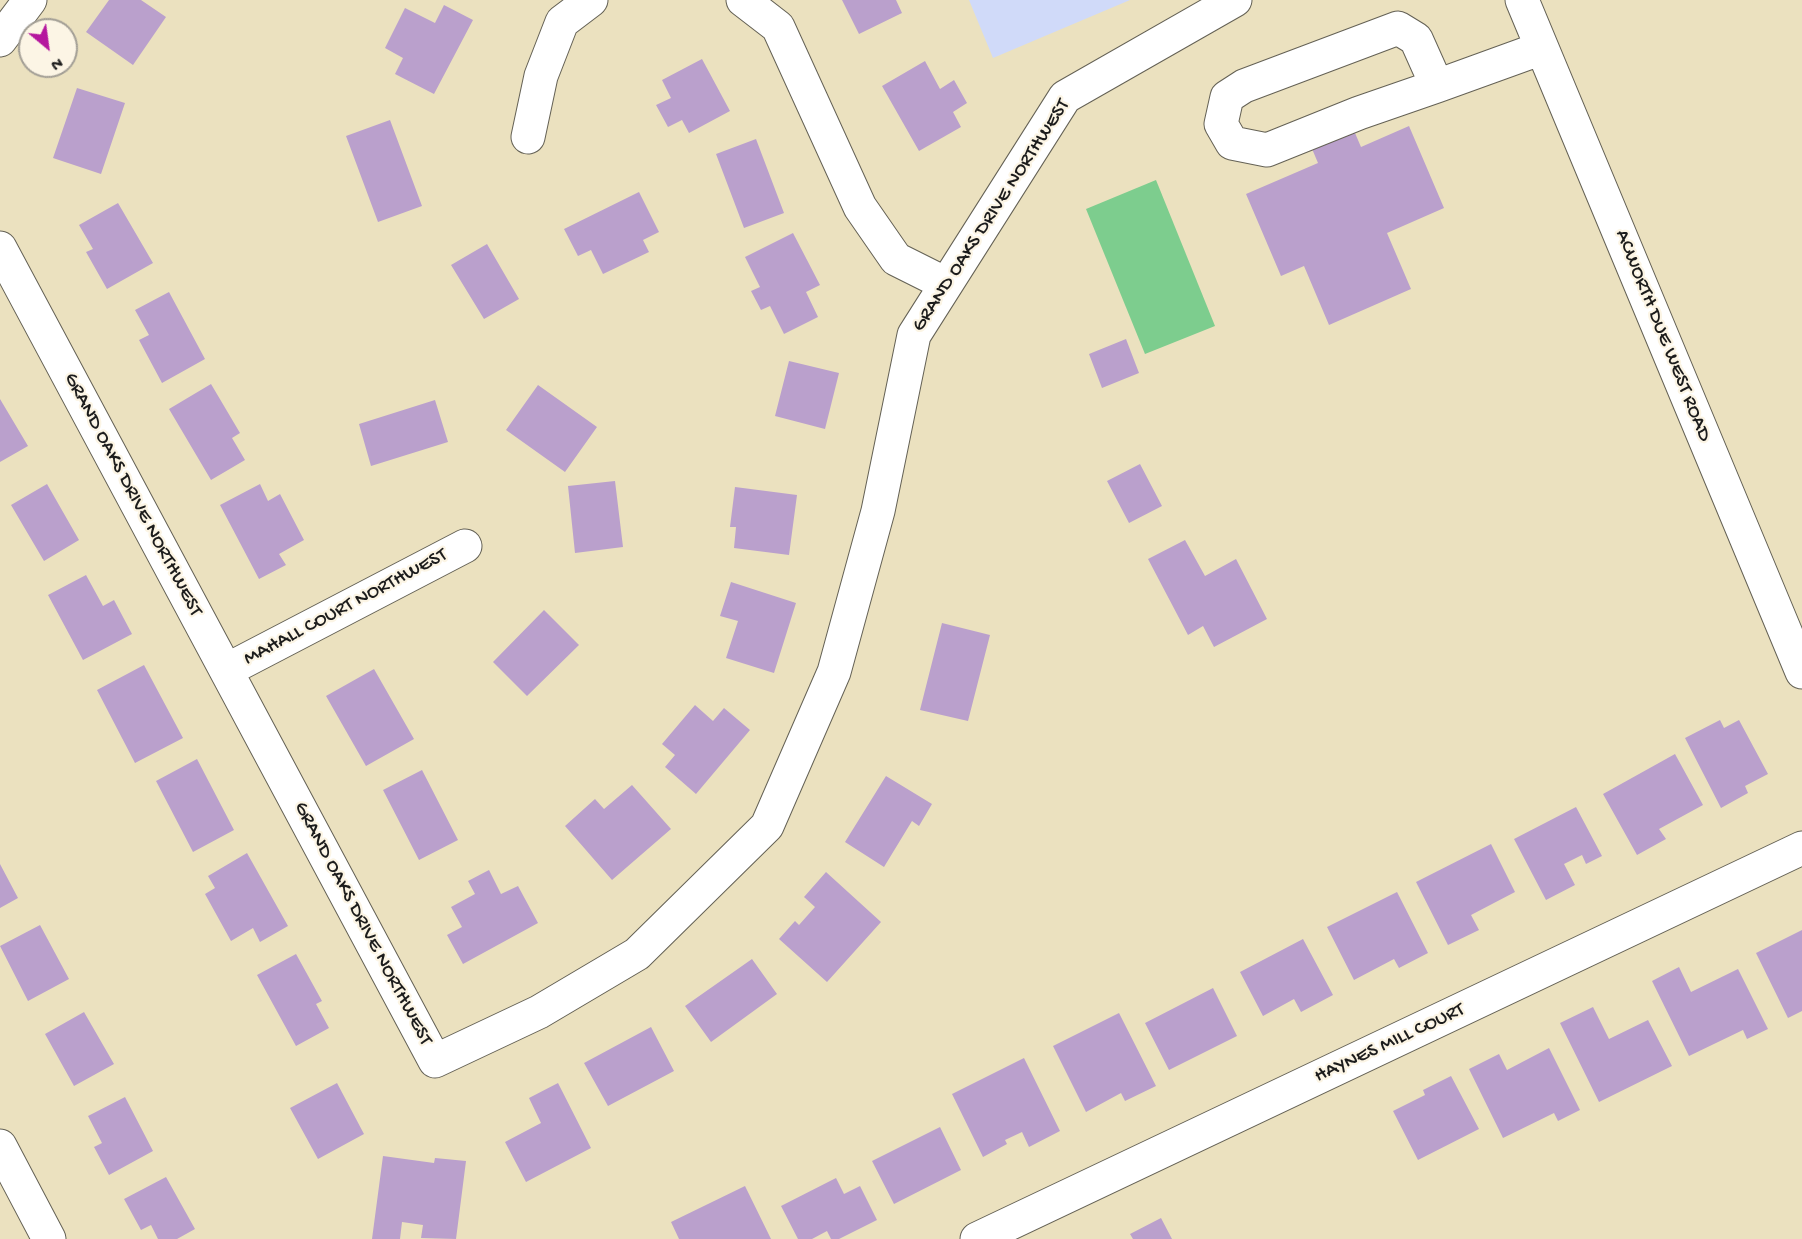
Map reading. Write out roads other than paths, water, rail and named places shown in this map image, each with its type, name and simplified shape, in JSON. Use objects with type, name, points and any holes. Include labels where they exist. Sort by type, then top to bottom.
[{"type":"street","points":[[0,40],[30,0]]},
{"type":"street","points":[[528,137],[541,76],[562,22],[591,0]]},
{"type":"street","points":[[742,0],[778,27],[860,207],[896,259],[946,284]]},
{"type":"street","name":"GRAND OAKS DRIVE NORTHWEST","points":[[0,248],[435,1061],[539,1012],[637,954],[767,826],[834,672],[878,511],[914,335],[1065,98],[1235,0]]},
{"type":"street","name":"ACWORTH DUE WEST ROAD","points":[[1522,0],[1802,672]]},
{"type":"street","points":[[1437,86],[1416,39],[1398,27],[1244,87],[1227,97],[1221,124],[1232,143],[1267,150],[1542,48]]},
{"type":"street","name":"MAHALL COURT NORTHWEST","points":[[227,670],[465,546]]},
{"type":"street","name":"HAYNES MILL COURT","points":[[977,1239],[1802,848]]},
{"type":"street","points":[[0,1146],[49,1239]]}]
